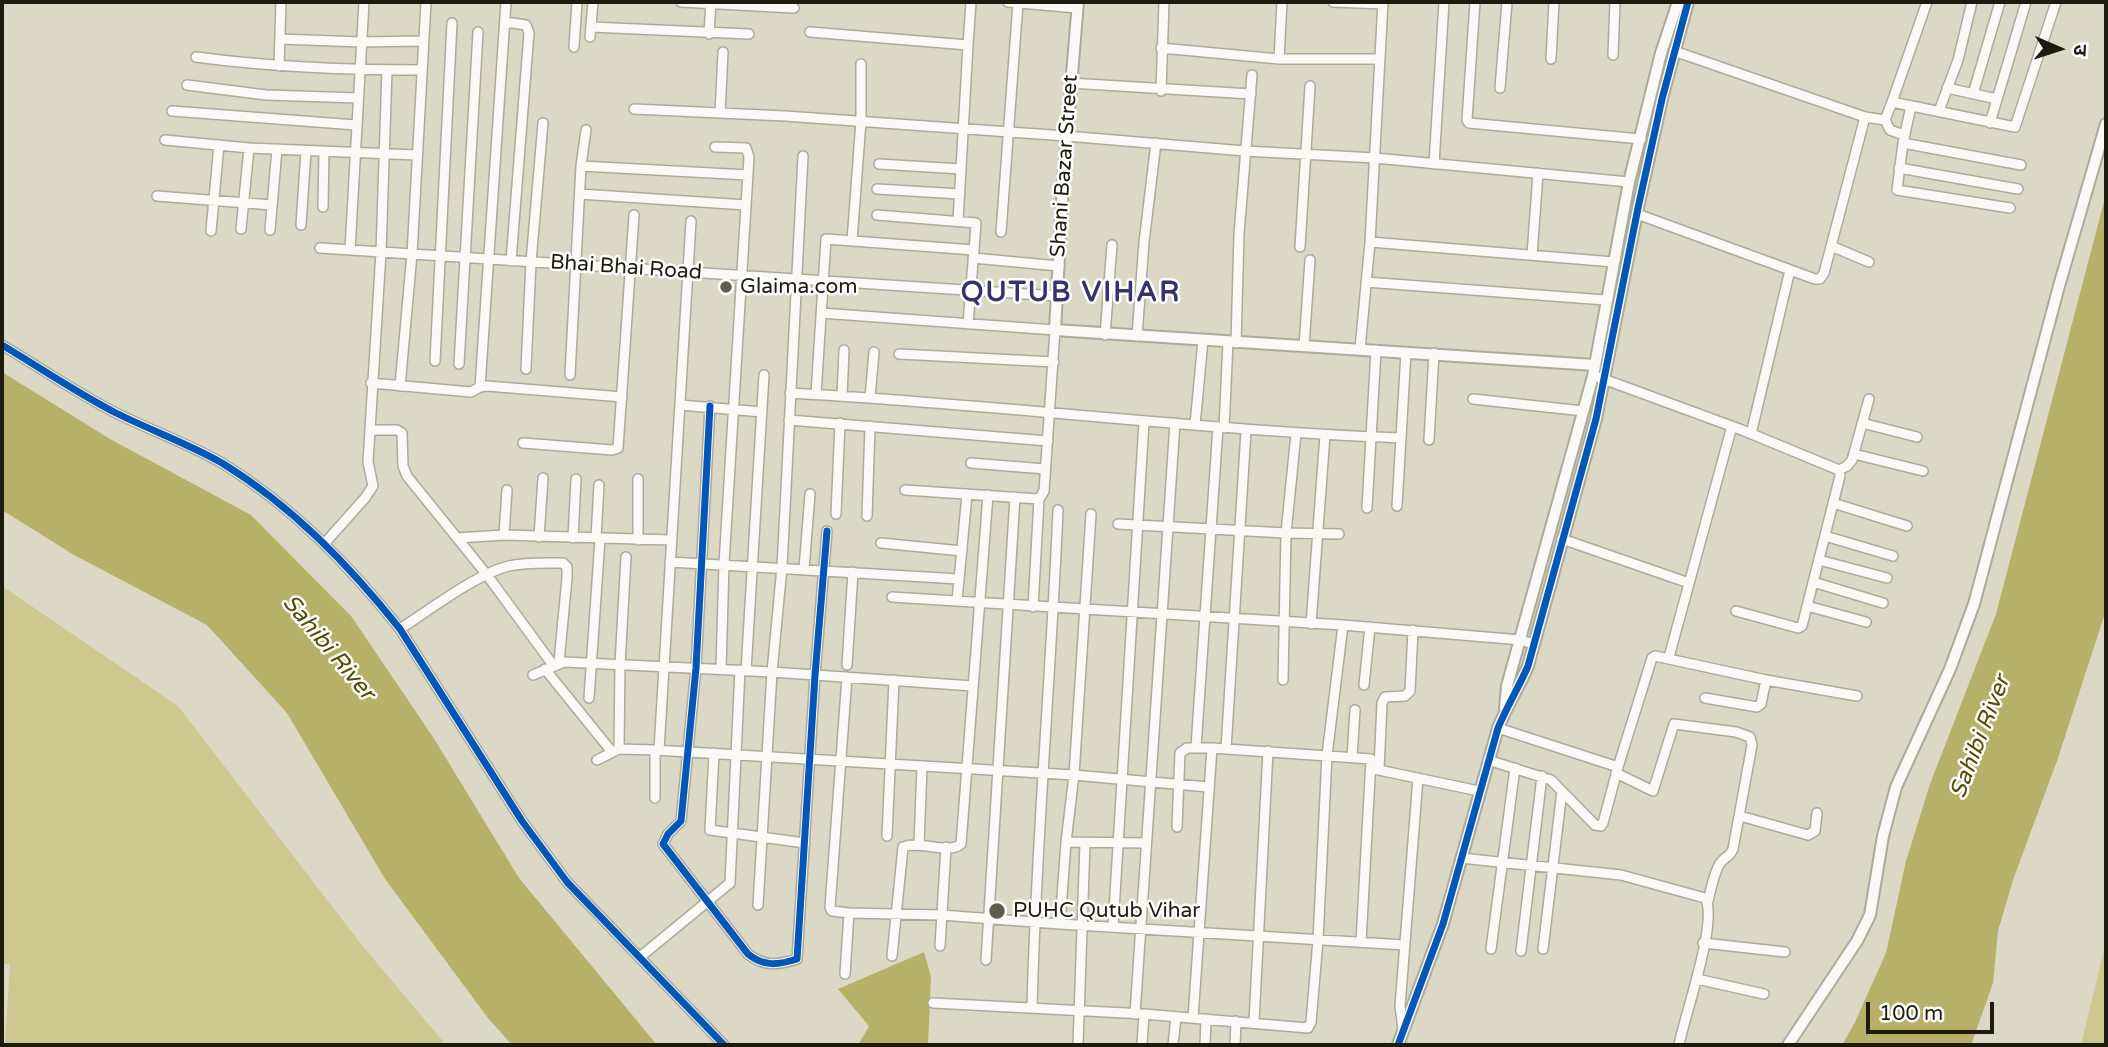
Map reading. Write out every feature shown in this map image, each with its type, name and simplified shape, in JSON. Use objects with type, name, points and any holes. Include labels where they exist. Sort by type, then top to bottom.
[{"type":"street","points":[[279,66],[281,2]]},
{"type":"street","points":[[350,250],[364,2]]},
{"type":"street","points":[[400,386],[412,254],[426,2]]},
{"type":"street","points":[[480,387],[506,2]]},
{"type":"street","points":[[574,47],[577,2]]},
{"type":"street","points":[[593,2],[591,32],[749,34]]},
{"type":"street","points":[[681,2],[794,8]]},
{"type":"street","points":[[958,221],[971,2]]},
{"type":"street","points":[[1008,2],[1077,5]]},
{"type":"street","points":[[1161,90],[1164,2]]},
{"type":"street","points":[[1279,59],[1282,2]]},
{"type":"street","points":[[1333,2],[1383,3],[1370,243],[1360,349]]},
{"type":"street","points":[[1433,163],[1444,2]]},
{"type":"street","points":[[1475,2],[1469,123],[1641,139]]},
{"type":"street","points":[[1500,88],[1507,2]]},
{"type":"street","points":[[1551,59],[1554,2]]},
{"type":"street","points":[[1613,55],[1615,2]]},
{"type":"street","points":[[1505,711],[1507,686],[1594,370],[1629,181],[1661,53],[1678,2]]},
{"type":"street","points":[[1398,1045],[1436,946],[1498,728],[1517,692],[1534,644],[1596,419],[1637,214],[1674,51],[1688,2]]},
{"type":"street","points":[[1885,121],[1927,2]]},
{"type":"street","points":[[1939,111],[1960,53],[1972,2]]},
{"type":"street","points":[[1973,94],[2000,2]]},
{"type":"street","points":[[1990,122],[2026,2]]},
{"type":"street","points":[[1892,102],[2018,126],[2056,2]]},
{"type":"street","points":[[709,34],[711,3]]},
{"type":"street","points":[[1001,232],[1018,3]]},
{"type":"street","name":"Shani Bazar Street","points":[[1055,330],[1066,135],[1077,5]]},
{"type":"street","points":[[505,22],[526,25],[529,33],[511,261]]},
{"type":"street","points":[[435,361],[452,23]]},
{"type":"street","points":[[459,364],[478,32]]},
{"type":"street","points":[[810,32],[968,45]]},
{"type":"street","points":[[280,39],[422,41]]},
{"type":"street","points":[[1161,48],[1279,59],[1380,59]]},
{"type":"street","points":[[1674,51],[1865,117],[1885,121],[1891,130],[1903,139],[2021,164]]},
{"type":"street","points":[[720,113],[723,52]]},
{"type":"street","points":[[196,57],[279,66],[421,70]]},
{"type":"street","points":[[852,241],[861,121],[861,64]]},
{"type":"street","points":[[324,544],[371,491],[373,482],[368,462],[381,252],[387,70]]},
{"type":"street","points":[[1196,747],[1211,528],[1232,342],[1252,75]]},
{"type":"street","points":[[1070,83],[1251,94]]},
{"type":"street","points":[[187,85],[266,95],[358,98]]},
{"type":"street","points":[[1300,247],[1310,86]]},
{"type":"street","points":[[1947,88],[1997,99]]},
{"type":"street","points":[[1911,106],[1895,187],[1899,191],[2010,208]]},
{"type":"street","points":[[634,109],[1066,135],[1245,151],[1375,158],[1629,181]]},
{"type":"street","points":[[172,111],[356,125]]},
{"type":"street","points":[[1637,214],[1815,279],[1821,278],[1865,117]]},
{"type":"street","points":[[526,369],[531,262],[543,123]]},
{"type":"street","points":[[1788,1045],[1857,941],[1870,915],[1883,836],[1896,787],[1950,669],[1971,614],[2059,286],[2106,124]]},
{"type":"street","points":[[570,375],[581,166],[586,130]]},
{"type":"street","points":[[165,140],[249,148],[416,155]]},
{"type":"street","points":[[1137,336],[1144,242],[1156,144]]},
{"type":"street","points":[[211,231],[219,145]]},
{"type":"street","points":[[241,229],[249,148]]},
{"type":"street","points":[[715,148],[746,148],[750,157],[724,564],[721,669]]},
{"type":"street","points":[[270,230],[277,149]]},
{"type":"street","points":[[301,225],[306,151]]},
{"type":"street","points":[[323,207],[324,152]]},
{"type":"street","points":[[758,905],[772,672],[782,567],[803,156]]},
{"type":"street","points":[[879,163],[961,169]]},
{"type":"street","points":[[581,166],[748,175]]},
{"type":"street","points":[[1899,168],[2018,189]]},
{"type":"street","points":[[1532,255],[1538,173]]},
{"type":"street","points":[[877,189],[960,194]]},
{"type":"street","points":[[580,194],[746,205]]},
{"type":"street","points":[[157,196],[272,205]]},
{"type":"street","points":[[523,443],[615,450],[619,444],[634,215]]},
{"type":"street","points":[[877,215],[977,225],[968,324]]},
{"type":"street","points":[[655,798],[691,221]]},
{"type":"street","points":[[816,394],[826,239],[1059,266]]},
{"type":"street","points":[[1370,243],[1614,261]]},
{"type":"street","points":[[1105,335],[1112,245]]},
{"type":"street","points":[[1831,246],[1869,262]]},
{"type":"street","name":"Bhai Bhai Road","points":[[320,248],[1057,296]]},
{"type":"street","points":[[1304,346],[1310,260]]},
{"type":"street","points":[[1751,433],[1790,270]]},
{"type":"street","points":[[1366,282],[1605,300]]},
{"type":"street","points":[[821,313],[1105,335],[1434,353],[1594,370],[1605,379],[1751,433],[1839,470]]},
{"type":"street","points":[[1033,607],[1039,499],[1044,493],[1055,330]]},
{"type":"street","points":[[1195,425],[1203,340]]},
{"type":"street","points":[[2,345],[114,412],[219,462],[272,498],[324,544],[400,629],[542,849],[586,904],[724,1045]]},
{"type":"street","points":[[842,396],[845,350]]},
{"type":"street","points":[[1367,508],[1376,350]]},
{"type":"street","points":[[870,398],[874,352]]},
{"type":"street","points":[[1397,506],[1406,352]]},
{"type":"street","points":[[1429,440],[1434,353]]},
{"type":"street","points":[[899,354],[1054,362]]},
{"type":"street","points":[[640,957],[730,883],[735,755],[765,375]]},
{"type":"street","points":[[371,383],[471,392],[480,387],[622,397]]},
{"type":"street","points":[[790,393],[1051,411],[1144,422],[1296,434],[1401,438]]},
{"type":"street","points":[[1473,398],[1583,411]]},
{"type":"street","points":[[1839,470],[1849,464],[1854,454],[1869,399]]},
{"type":"street","points":[[680,405],[762,412]]},
{"type":"street","points":[[710,406],[696,668],[681,821],[668,834],[663,844],[748,954],[765,964],[778,965],[797,960],[827,531]]},
{"type":"street","points":[[789,420],[1048,441]]},
{"type":"street","points":[[1113,927],[1144,422]]},
{"type":"street","points":[[1142,1045],[1139,1014],[1141,928],[1153,783],[1175,423]]},
{"type":"street","points":[[1862,423],[1917,438]]},
{"type":"street","points":[[836,514],[840,424]]},
{"type":"street","points":[[867,516],[870,426]]},
{"type":"street","points":[[1669,657],[1732,426]]},
{"type":"street","points":[[370,430],[401,431],[403,466],[407,475],[487,575],[615,750]]},
{"type":"street","points":[[1226,749],[1246,430]]},
{"type":"street","points":[[1283,680],[1286,533],[1296,434]]},
{"type":"street","points":[[1311,624],[1325,435]]},
{"type":"street","points":[[1854,454],[1923,471]]},
{"type":"street","points":[[971,463],[1045,469]]},
{"type":"street","points":[[1736,611],[1798,628],[1802,626],[1840,476],[1839,470]]},
{"type":"street","points":[[540,537],[542,478]]},
{"type":"street","points":[[573,538],[576,479]]},
{"type":"street","points":[[638,479],[638,540]]},
{"type":"street","points":[[589,698],[599,485]]},
{"type":"street","points":[[504,535],[507,490]]},
{"type":"street","points":[[905,490],[1039,499]]},
{"type":"street","points":[[804,569],[810,494]]},
{"type":"street","points":[[957,601],[967,494]]},
{"type":"street","points":[[892,957],[901,851],[906,845],[960,847],[961,844],[988,495]]},
{"type":"street","points":[[986,960],[1015,497]]},
{"type":"street","points":[[1833,503],[1907,526]]},
{"type":"street","points":[[1032,1008],[1034,923],[1058,510]]},
{"type":"street","points":[[1060,923],[1074,775],[1091,514]]},
{"type":"street","points":[[1118,524],[1339,534]]},
{"type":"street","points":[[457,538],[504,535],[671,540]]},
{"type":"street","points":[[1825,536],[1893,556]]},
{"type":"street","points":[[1562,539],[1689,583]]},
{"type":"street","points":[[881,543],[962,551]]},
{"type":"street","points":[[615,750],[626,557]]},
{"type":"street","points":[[1819,560],[1887,578]]},
{"type":"street","points":[[670,562],[960,579]]},
{"type":"street","points":[[400,629],[487,575],[514,565],[566,564],[567,578],[552,666]]},
{"type":"street","points":[[847,665],[853,572]]},
{"type":"street","points":[[1813,582],[1883,603]]},
{"type":"street","points":[[892,597],[1413,630],[1521,640],[1534,644]]},
{"type":"street","points":[[1807,606],[1866,622]]},
{"type":"street","points":[[933,1003],[1254,1022],[1304,1029],[1310,1026],[1318,940],[1327,755],[1342,625]]},
{"type":"street","points":[[1364,685],[1370,627]]},
{"type":"street","points":[[1362,942],[1382,703],[1385,697],[1405,696],[1410,691],[1413,630]]},
{"type":"street","points":[[1488,760],[1550,779],[1595,825],[1601,825],[1652,658],[1669,657],[1766,680],[1857,696]]},
{"type":"street","points":[[533,675],[552,666],[591,663],[973,686]]},
{"type":"street","points":[[847,677],[830,907],[835,912],[941,915],[1405,945]]},
{"type":"street","points":[[887,836],[894,680]]},
{"type":"street","points":[[1705,698],[1757,707],[1761,704],[1766,680]]},
{"type":"street","points":[[1352,757],[1355,710]]},
{"type":"street","points":[[1498,728],[1617,770],[1653,792],[1674,724],[1750,737],[1752,741],[1732,854],[1718,867],[1708,901],[1697,979],[1679,1045]]},
{"type":"street","points":[[1177,828],[1180,753],[1183,750],[1196,747],[1352,757],[1371,759],[1376,769]]},
{"type":"street","points":[[1193,1018],[1212,748]]},
{"type":"street","points":[[597,760],[615,750],[657,750],[1074,775],[1208,787]]},
{"type":"street","points":[[1254,1022],[1268,751]]},
{"type":"street","points":[[714,753],[709,828],[712,831],[805,843]]},
{"type":"street","points":[[919,845],[922,766]]},
{"type":"street","points":[[1491,948],[1515,768]]},
{"type":"street","points":[[1376,769],[1479,791]]},
{"type":"street","points":[[1521,951],[1542,776]]},
{"type":"street","points":[[1403,1032],[1399,1006],[1418,778]]},
{"type":"street","points":[[1543,948],[1562,791]]},
{"type":"street","points":[[1740,816],[1808,835],[1815,831],[1817,813]]},
{"type":"street","points":[[1066,842],[1146,844]]},
{"type":"street","points":[[1077,1045],[1085,842]]},
{"type":"street","points":[[940,946],[946,847]]},
{"type":"street","points":[[1461,858],[1621,875],[1697,895],[1708,901]]},
{"type":"street","points":[[845,974],[849,913]]},
{"type":"street","points":[[1703,943],[1786,951]]},
{"type":"street","points":[[1697,979],[1764,994]]},
{"type":"street","points":[[1173,1045],[1175,1017]]},
{"type":"street","points":[[1205,1045],[1206,1019]]},
{"type":"street","points":[[1235,1045],[1236,1021]]},
{"type":"shaded area","points":[[2,586],[178,706],[361,944],[446,1045],[5,1045],[10,965],[2,963]]},
{"type":"shaded area","points":[[2106,941],[2106,1045],[2081,1045]]},
{"type":"water","name":"Sahibi River","points":[[2106,194],[2106,610],[2058,758],[2013,880],[1998,931],[1993,983],[1971,1045],[1842,1045],[1886,953],[1906,861],[1930,784],[1996,614]]},
{"type":"water","name":"Sahibi River","points":[[2,372],[110,439],[251,515],[351,616],[433,737],[519,878],[657,1045],[512,1045],[488,1018],[385,879],[287,713],[207,625],[74,555],[2,510]]},
{"type":"water","points":[[924,952],[931,977],[928,1045],[858,1045],[869,1026],[838,989]]},
{"type":"cycle path","points":[[1398,1045],[1443,924],[1498,728],[1528,666],[1596,419],[1662,99],[1688,2]]},
{"type":"cycle path","points":[[2,345],[101,405],[222,463],[272,498],[318,538],[361,582],[400,629],[522,821],[567,882],[724,1045]]},
{"type":"cycle path","points":[[710,406],[696,668],[681,821],[668,834],[663,844],[748,954],[766,963],[797,959],[827,531]]},
{"type":"place","name":"Glaima.com","points":[[726,287]]},
{"type":"place","name":"PUHC Qutub Vihar","points":[[997,911]]},
{"type":"district","name":"QUTUB VIHAR","points":[[1071,294]]}]
